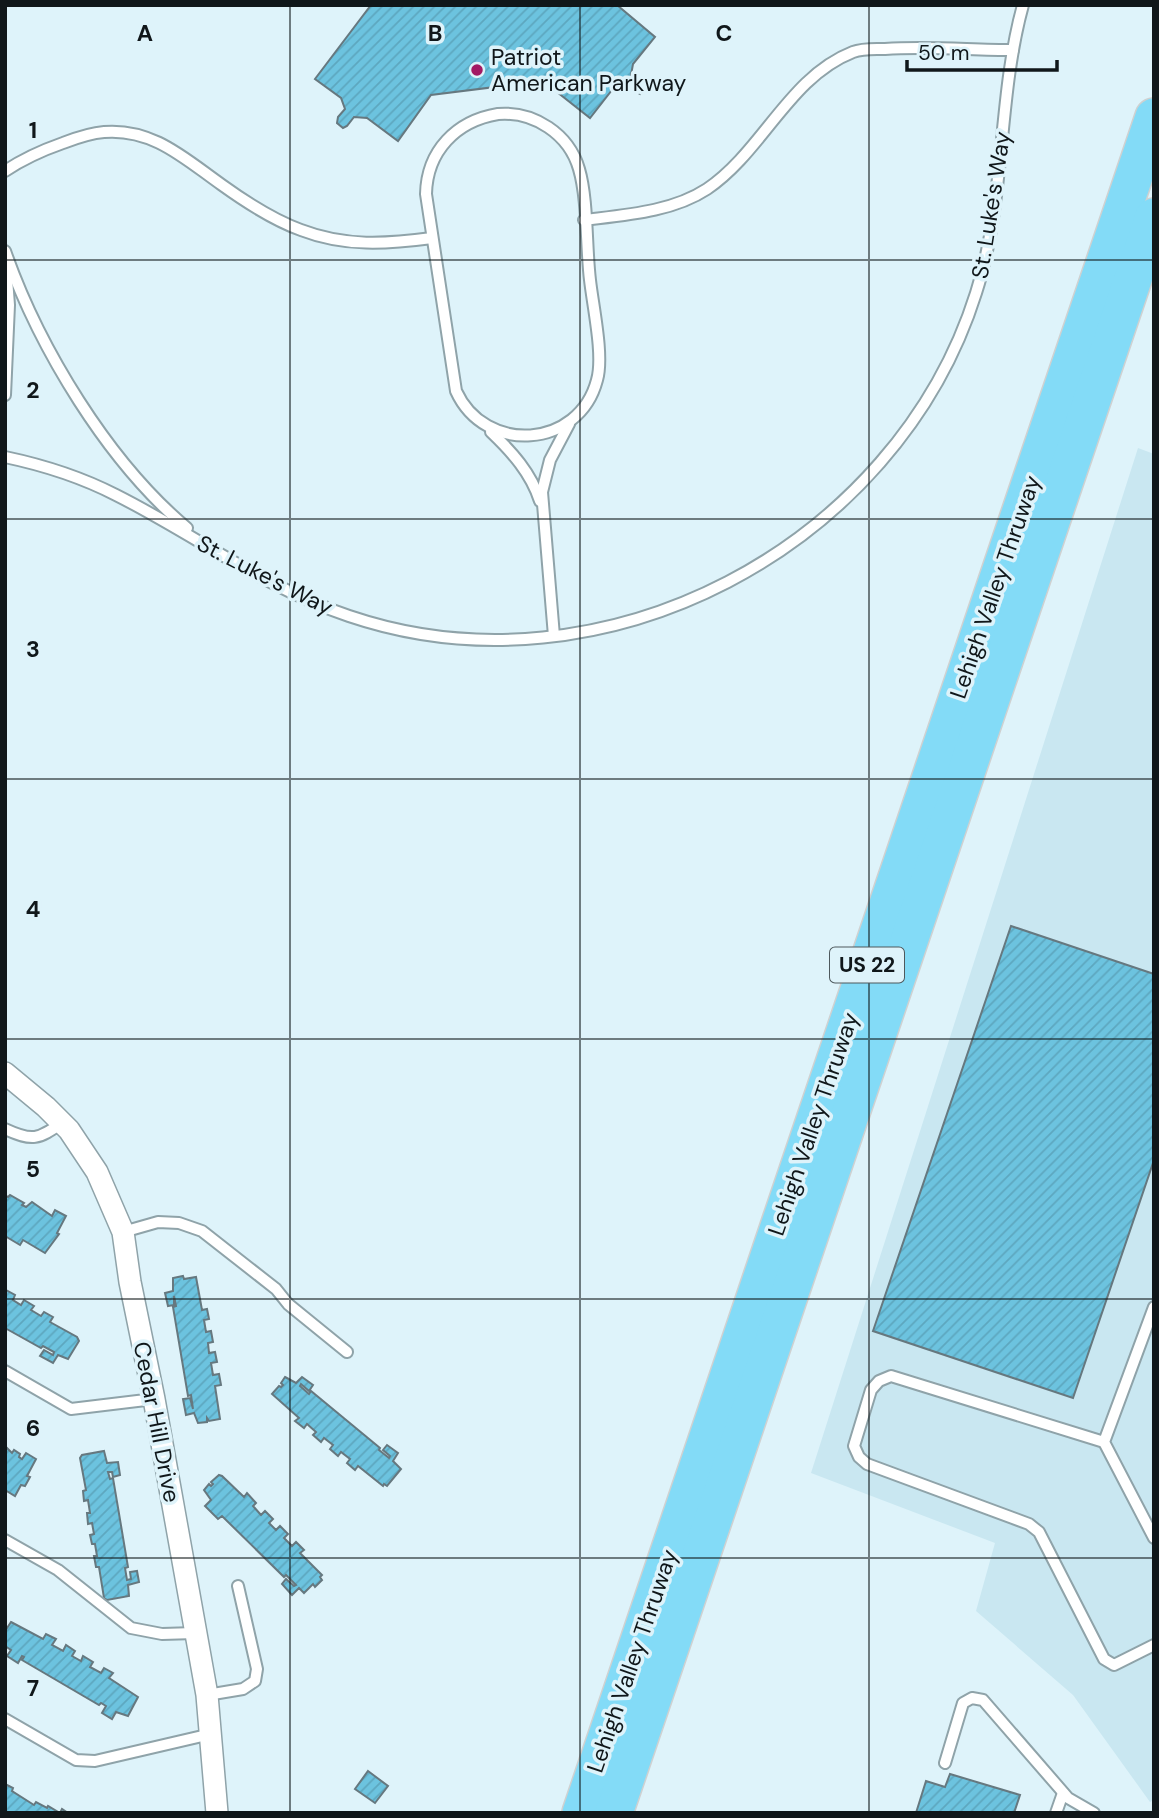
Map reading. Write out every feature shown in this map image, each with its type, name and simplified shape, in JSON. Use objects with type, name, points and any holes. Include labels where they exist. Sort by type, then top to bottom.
[{"type":"highway","name":"Lehigh Valley Thruway","points":[[581,1813],[1154,117]]},
{"type":"highway","name":"Lehigh Valley Thruway","points":[[614,1813],[1154,217]]},
{"type":"street","name":"Cedar Hill Drive","points":[[5,1073],[62,1124],[97,1172],[123,1232],[207,1695],[217,1813]]},
{"type":"lane","name":"St. Luke's Way","points":[[5,457],[39,465],[93,484],[139,507],[262,579],[343,615],[388,628],[492,640],[554,636],[622,624],[691,600],[761,565],[798,540],[839,506],[876,469],[906,431],[947,366],[977,292],[992,228],[1013,50],[1023,5]]},
{"type":"lane","points":[[584,220],[642,213],[674,204],[705,190],[728,173],[748,153],[776,116],[814,76],[833,61],[857,50],[910,47],[1013,50]]},
{"type":"lane","points":[[542,507],[533,483],[520,464],[460,399],[453,380],[426,194],[434,156],[447,140],[467,124],[498,114],[534,120],[549,128],[567,145],[580,173],[600,363],[595,388],[564,432],[550,460],[543,487],[542,507],[554,636]]},
{"type":"lane","points":[[5,170],[27,158],[90,134],[130,133],[153,139],[172,149],[260,210],[300,230],[355,244],[385,244],[432,238]]},
{"type":"lane","points":[[5,251],[47,345],[91,419],[138,481],[166,511],[228,560]]},
{"type":"lane","points":[[5,259],[9,305],[5,396]]},
{"type":"lane","points":[[480,422],[497,432],[525,436],[553,430],[575,417]]},
{"type":"lane","points":[[5,1129],[21,1136],[40,1138],[62,1124]]},
{"type":"lane","points":[[123,1232],[158,1222],[179,1223],[202,1231],[276,1289],[288,1304],[347,1352]]},
{"type":"lane","points":[[1104,1442],[1154,1307]]},
{"type":"lane","points":[[5,1371],[71,1409],[154,1399]]},
{"type":"lane","points":[[1154,1538],[1104,1442],[891,1376],[879,1381],[871,1391],[855,1446],[859,1457],[867,1464],[1029,1524],[1039,1532],[1104,1659],[1114,1665],[1154,1645]]},
{"type":"lane","points":[[5,1540],[58,1570],[131,1628],[162,1634],[195,1633]]},
{"type":"lane","points":[[207,1695],[243,1689],[255,1681],[257,1669],[239,1586]]},
{"type":"lane","points":[[945,1763],[963,1703],[972,1698],[982,1700],[1063,1793],[1094,1813]]},
{"type":"lane","points":[[5,1719],[76,1760],[95,1761],[211,1734]]},
{"type":"lane","points":[[1056,1813],[1063,1793]]},
{"type":"shaded area","points":[[1138,448],[1154,454],[1154,1800],[1150,1802],[1073,1695],[976,1611],[995,1543],[811,1473]]},
{"type":"building","name":"Patriot American Parkway","points":[[371,5],[617,5],[655,37],[633,64],[631,75],[640,82],[643,89],[640,94],[623,85],[612,90],[590,118],[543,81],[431,95],[398,141],[367,118],[354,117],[343,128],[337,123],[338,117],[345,109],[341,98],[315,79]]},
{"type":"building","points":[[1011,926],[1154,974],[1154,1160],[1073,1398],[873,1331]]},
{"type":"building","points":[[5,1195],[24,1203],[22,1205],[26,1207],[32,1202],[52,1216],[55,1210],[66,1216],[57,1233],[59,1234],[45,1253],[23,1240],[20,1245],[5,1236]]},
{"type":"building","points":[[183,1276],[184,1279],[196,1277],[202,1310],[207,1309],[209,1319],[204,1320],[206,1332],[211,1331],[213,1342],[208,1343],[209,1353],[215,1352],[217,1362],[211,1363],[213,1375],[219,1374],[221,1385],[215,1386],[220,1419],[209,1421],[207,1418],[207,1422],[198,1423],[194,1413],[186,1415],[183,1399],[190,1398],[193,1409],[191,1395],[188,1396],[173,1307],[176,1306],[174,1296],[174,1305],[168,1306],[165,1293],[173,1291],[173,1278]]},
{"type":"building","points":[[6,1290],[15,1295],[13,1300],[21,1305],[24,1300],[34,1306],[31,1310],[41,1316],[44,1312],[53,1317],[50,1322],[77,1337],[79,1341],[68,1359],[58,1355],[53,1363],[40,1356],[44,1350],[53,1355],[54,1352],[43,1346],[41,1348],[5,1328]]},
{"type":"building","points":[[285,1377],[296,1383],[302,1377],[313,1385],[309,1391],[301,1384],[300,1386],[309,1394],[311,1391],[389,1458],[383,1450],[387,1445],[398,1453],[393,1461],[401,1469],[387,1486],[383,1486],[358,1466],[355,1470],[347,1463],[350,1459],[341,1452],[338,1456],[330,1449],[333,1445],[324,1438],[321,1442],[313,1435],[316,1432],[307,1424],[304,1428],[295,1421],[299,1418],[272,1394],[283,1385],[281,1383]]},
{"type":"building","points":[[5,1446],[12,1453],[14,1450],[20,1454],[22,1459],[26,1453],[36,1459],[25,1486],[21,1485],[15,1496],[5,1490]]},
{"type":"building","points":[[104,1451],[107,1463],[118,1462],[120,1475],[113,1477],[112,1472],[108,1472],[110,1479],[113,1478],[128,1567],[125,1568],[127,1580],[131,1579],[130,1572],[137,1571],[139,1582],[128,1585],[129,1596],[107,1600],[104,1598],[99,1567],[96,1567],[95,1544],[92,1544],[90,1535],[94,1534],[92,1523],[88,1524],[87,1513],[90,1513],[88,1500],[84,1501],[83,1491],[86,1490],[80,1458],[82,1455]]},
{"type":"building","points":[[219,1475],[244,1497],[247,1493],[256,1503],[253,1506],[261,1515],[265,1511],[273,1519],[269,1523],[276,1530],[280,1526],[288,1534],[284,1538],[292,1546],[296,1542],[304,1550],[300,1553],[322,1575],[322,1580],[315,1587],[313,1584],[304,1593],[299,1588],[292,1595],[282,1584],[286,1579],[296,1585],[286,1575],[284,1577],[222,1516],[218,1519],[205,1506],[211,1500],[204,1490],[209,1484],[213,1484],[211,1482]]},
{"type":"building","points":[[11,1622],[43,1639],[46,1634],[56,1639],[52,1645],[63,1651],[66,1645],[75,1651],[72,1656],[81,1661],[83,1656],[93,1662],[90,1667],[101,1673],[104,1668],[113,1673],[109,1678],[138,1697],[128,1716],[116,1712],[112,1719],[102,1713],[106,1706],[101,1703],[99,1705],[22,1660],[22,1656],[18,1663],[7,1656],[11,1650],[5,1646],[5,1631]]},
{"type":"building","points":[[368,1771],[388,1786],[375,1803],[355,1789]]},
{"type":"building","points":[[950,1774],[1020,1795],[1014,1813],[916,1813],[926,1781],[945,1787]]},
{"type":"building","points":[[5,1784],[34,1805],[36,1802],[60,1813],[5,1813]]},
{"type":"place","name":"Patriot American Parkway","points":[[477,70]]}]
